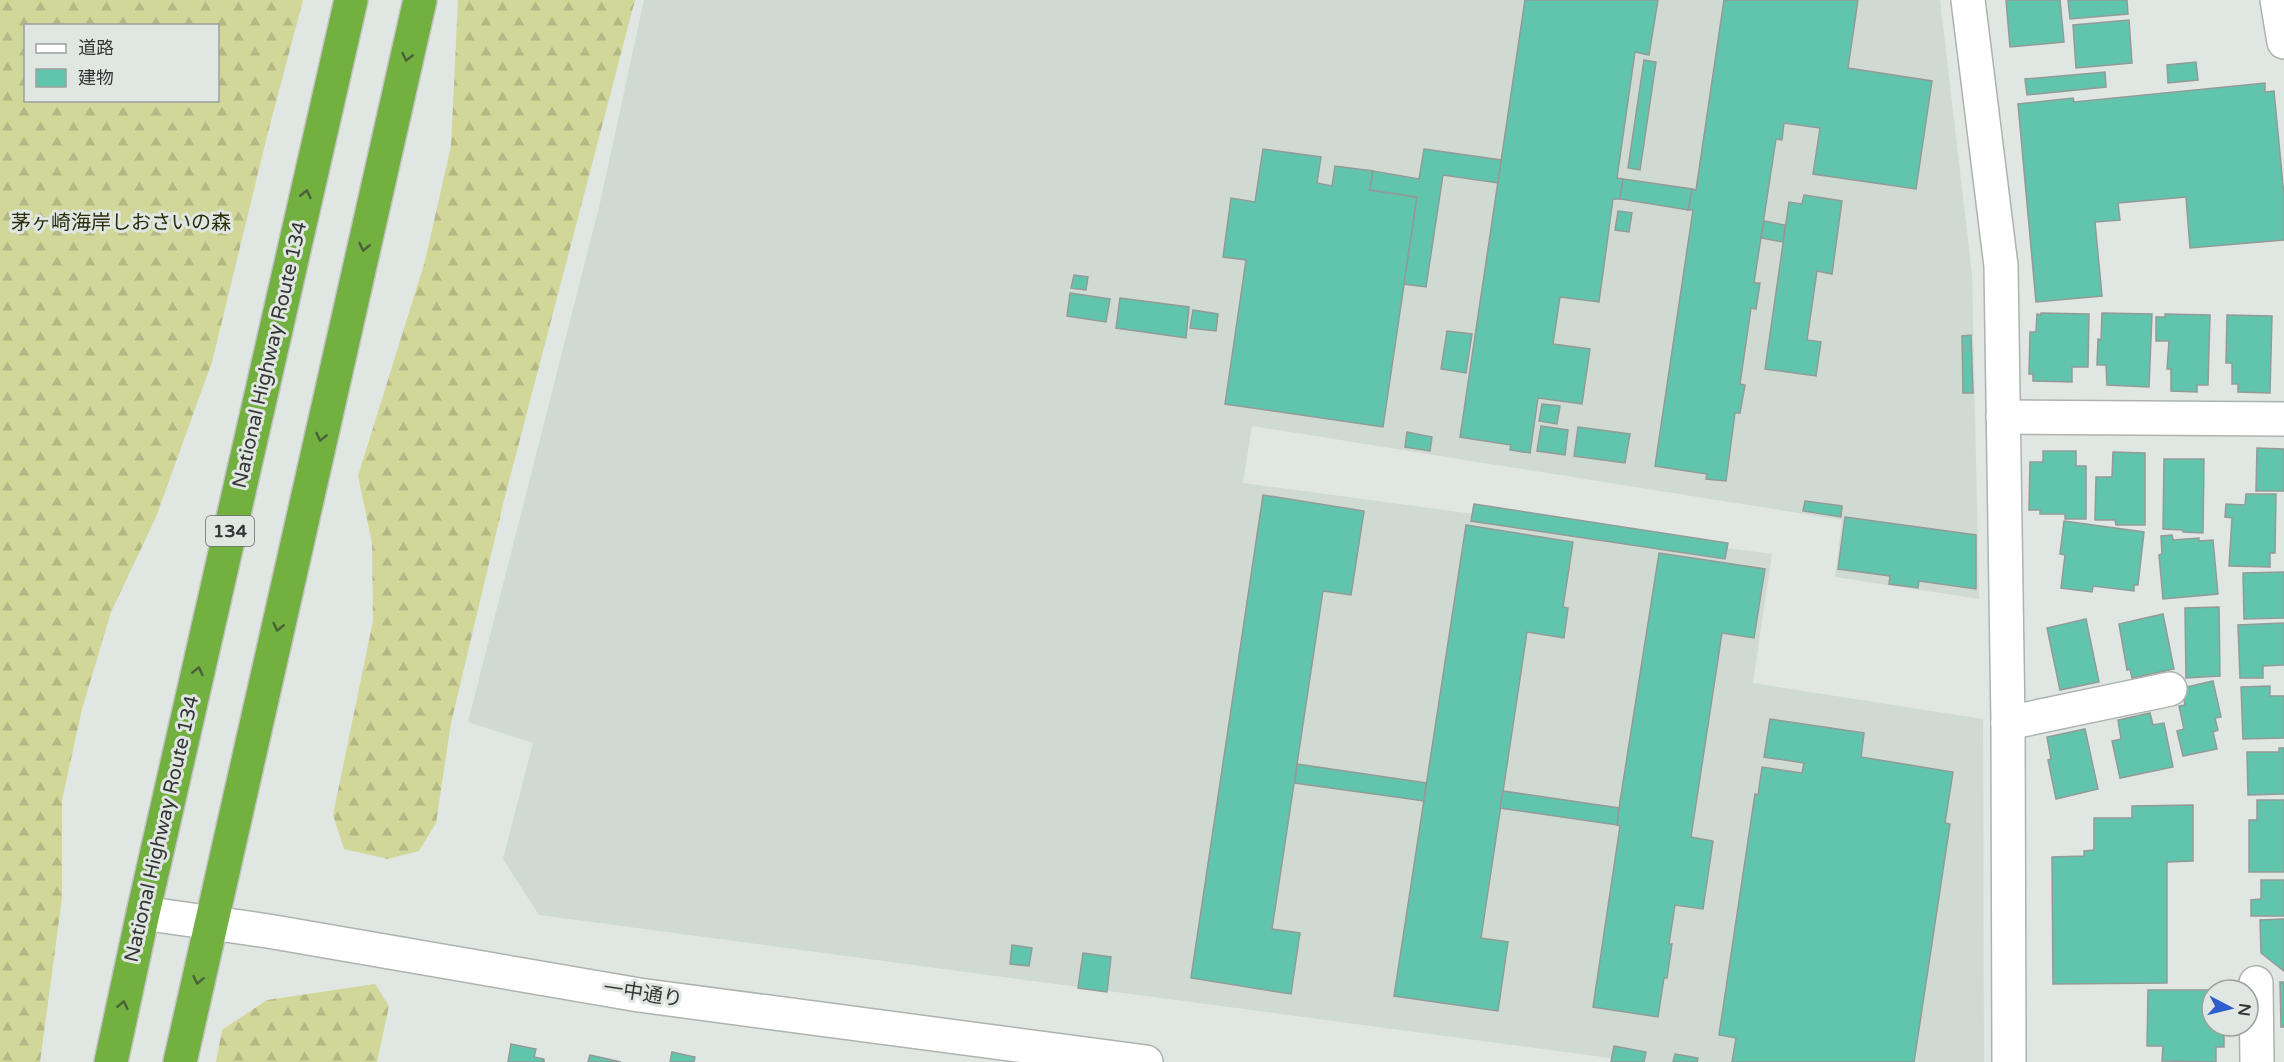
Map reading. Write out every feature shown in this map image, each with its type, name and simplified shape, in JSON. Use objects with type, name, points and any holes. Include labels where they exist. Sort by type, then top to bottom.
[{"type":"highway","name":"National Highway Route 134","points":[[111,1062],[351,0]]},
{"type":"highway","points":[[180,1062],[420,0]]},
{"type":"street","points":[[1968,0],[2001,266],[2008,723],[2009,1062]]},
{"type":"street","points":[[2277,0],[2284,42]]},
{"type":"street","points":[[2003,417],[2284,419]]},
{"type":"street","points":[[2008,723],[2169,689]]},
{"type":"street","name":"一中通り","points":[[143,913],[971,1051],[1146,1062]]},
{"type":"street","points":[[2257,1038],[2258,1062]]},
{"type":"shaded area","points":[[644,0],[1940,0],[1972,274],[1979,599],[1835,577],[1842,520],[1252,426],[1243,483],[1772,554],[1753,683],[1983,719],[1984,1062],[1640,1062],[539,915],[503,859],[533,743],[468,722],[600,203]]},
{"type":"green space","name":"茅ヶ崎海岸しおさいの森","points":[[0,0],[303,0],[212,362],[156,517],[111,612],[82,709],[62,800],[62,898],[40,1062],[0,1062]]},
{"type":"green space","points":[[458,0],[635,0],[504,500],[451,723],[436,823],[419,851],[388,859],[344,849],[333,815],[373,621],[372,543],[358,476],[425,261],[451,146]]},
{"type":"green space","points":[[375,984],[389,1006],[377,1062],[216,1062],[222,1030],[267,1000]]},
{"type":"building","points":[[1525,0],[1658,0],[1649,55],[1635,52],[1617,178],[1623,179],[1620,199],[1613,199],[1599,302],[1560,297],[1553,344],[1590,349],[1582,404],[1538,398],[1530,453],[1510,450],[1511,445],[1460,437]]},
{"type":"building","points":[[1724,0],[1858,0],[1848,68],[1932,81],[1916,189],[1813,174],[1820,128],[1784,123],[1782,140],[1776,139],[1754,283],[1760,283],[1756,309],[1751,308],[1740,384],[1745,385],[1740,413],[1735,413],[1726,481],[1706,479],[1707,474],[1655,466],[1693,210],[1688,210],[1692,189],[1696,190]]},
{"type":"building","points":[[2006,0],[2060,0],[2064,42],[2010,47]]},
{"type":"building","points":[[2068,0],[2127,0],[2128,14],[2070,19]]},
{"type":"building","points":[[2129,20],[2132,63],[2076,68],[2073,25]]},
{"type":"building","points":[[1644,60],[1656,62],[1640,170],[1628,168]]},
{"type":"building","points":[[2196,62],[2198,80],[2168,83],[2167,65]]},
{"type":"building","points":[[2105,72],[2106,87],[2027,95],[2025,79]]},
{"type":"building","points":[[2265,83],[2265,92],[2274,91],[2284,196],[2284,240],[2190,248],[2186,197],[2118,203],[2120,220],[2095,222],[2102,296],[2036,302],[2018,104],[2073,98],[2074,102]]},
{"type":"building","points":[[1263,149],[1321,157],[1317,183],[1332,186],[1335,166],[1373,171],[1370,190],[1417,197],[1383,427],[1225,404],[1246,260],[1223,257],[1231,198],[1255,202]]},
{"type":"building","points":[[1424,149],[1501,160],[1498,183],[1443,175],[1426,287],[1404,284],[1417,197],[1370,190],[1373,171],[1419,179]]},
{"type":"building","points":[[1623,179],[1692,189],[1688,210],[1620,199]]},
{"type":"building","points":[[1804,195],[1842,201],[1832,274],[1817,271],[1807,340],[1821,342],[1816,376],[1765,369],[1789,202],[1802,204]]},
{"type":"building","points":[[1618,211],[1632,213],[1629,232],[1615,230]]},
{"type":"building","points":[[1764,221],[1785,225],[1783,242],[1761,238]]},
{"type":"building","points":[[1074,275],[1088,277],[1086,290],[1071,288]]},
{"type":"building","points":[[1070,293],[1110,299],[1106,322],[1067,316]]},
{"type":"building","points":[[1120,298],[1189,307],[1186,338],[1116,328]]},
{"type":"building","points":[[1193,310],[1218,314],[1216,331],[1190,328]]},
{"type":"building","points":[[2041,313],[2089,314],[2088,367],[2072,367],[2072,382],[2033,381],[2033,374],[2029,374],[2030,332],[2036,332],[2037,314],[2041,315]]},
{"type":"building","points":[[2102,313],[2152,314],[2149,387],[2107,385],[2106,365],[2097,365]]},
{"type":"building","points":[[2165,314],[2210,315],[2208,385],[2197,385],[2197,392],[2171,391],[2171,369],[2167,369],[2169,341],[2156,341],[2156,317],[2165,317]]},
{"type":"building","points":[[2227,315],[2272,316],[2270,393],[2238,392],[2238,384],[2232,384],[2232,363],[2226,363]]},
{"type":"building","points":[[1447,331],[1472,334],[1466,373],[1441,369]]},
{"type":"building","points":[[1971,335],[1973,393],[1963,393],[1962,336]]},
{"type":"building","points":[[1542,404],[1560,406],[1557,424],[1539,421]]},
{"type":"building","points":[[1541,426],[1568,430],[1565,455],[1537,451]]},
{"type":"building","points":[[1578,427],[1630,434],[1625,463],[1574,456]]},
{"type":"building","points":[[1407,432],[1432,437],[1430,451],[1405,447]]},
{"type":"building","points":[[2257,448],[2284,449],[2284,491],[2256,491]]},
{"type":"building","points":[[2043,451],[2076,451],[2076,466],[2086,466],[2086,519],[2065,519],[2065,514],[2040,514],[2040,510],[2029,510],[2030,462],[2043,462]]},
{"type":"building","points":[[2113,452],[2145,453],[2145,525],[2116,525],[2115,520],[2095,520],[2096,477],[2112,477]]},
{"type":"building","points":[[2164,459],[2204,459],[2203,533],[2163,529]]},
{"type":"building","points":[[2246,494],[2276,494],[2275,553],[2270,553],[2270,567],[2229,566],[2232,518],[2225,517],[2226,504],[2245,505]]},
{"type":"building","points":[[1263,495],[1364,511],[1351,595],[1323,591],[1272,929],[1300,933],[1291,994],[1191,978]]},
{"type":"building","points":[[1805,501],[1842,506],[1841,517],[1803,511]]},
{"type":"building","points":[[1474,504],[1728,543],[1725,559],[1471,521]]},
{"type":"building","points":[[1845,517],[1976,535],[1976,589],[1919,581],[1918,588],[1889,584],[1890,576],[1838,569]]},
{"type":"building","points":[[2064,521],[2144,532],[2138,585],[2134,585],[2134,591],[2093,586],[2092,592],[2061,588],[2065,555],[2060,554]]},
{"type":"building","points":[[1466,525],[1573,542],[1563,607],[1568,608],[1564,638],[1527,632],[1481,938],[1508,942],[1498,1011],[1394,996]]},
{"type":"building","points":[[2172,535],[2173,540],[2199,538],[2199,541],[2213,540],[2218,594],[2163,599],[2159,555],[2162,554],[2161,536]]},
{"type":"building","points":[[1659,553],[1765,569],[1754,638],[1722,633],[1691,837],[1713,841],[1703,909],[1675,905],[1667,978],[1664,978],[1658,1017],[1593,1007],[1620,826],[1617,825],[1619,808]]},
{"type":"building","points":[[2284,572],[2284,618],[2244,619],[2243,573]]},
{"type":"building","points":[[2219,607],[2220,676],[2186,678],[2185,608]]},
{"type":"building","points":[[2163,614],[2174,669],[2132,678],[2130,669],[2127,670],[2119,624]]},
{"type":"building","points":[[2086,619],[2099,682],[2060,690],[2047,628]]},
{"type":"building","points":[[2284,623],[2284,665],[2263,666],[2263,678],[2240,678],[2238,625]]},
{"type":"building","points":[[2213,681],[2221,717],[2215,718],[2218,730],[2213,732],[2217,749],[2183,756],[2177,731],[2184,729],[2179,706],[2185,705],[2182,688]]},
{"type":"building","points":[[2270,686],[2270,696],[2284,696],[2284,738],[2243,739],[2241,687]]},
{"type":"building","points":[[2150,713],[2153,725],[2164,723],[2173,767],[2120,778],[2112,741],[2121,739],[2118,720]]},
{"type":"building","points":[[1770,719],[1864,733],[1861,757],[1953,772],[1945,823],[1950,824],[1914,1062],[1732,1062],[1736,1038],[1719,1035],[1755,794],[1758,795],[1762,767],[1802,773],[1804,763],[1764,757]]},
{"type":"building","points":[[2085,729],[2098,789],[2056,799],[2048,760],[2051,759],[2047,737]]},
{"type":"building","points":[[2279,748],[2284,748],[2284,794],[2248,795],[2247,752],[2279,752]]},
{"type":"building","points":[[1297,764],[1426,783],[1424,801],[1295,783]]},
{"type":"building","points":[[1503,791],[1619,808],[1617,825],[1500,808]]},
{"type":"building","points":[[2257,800],[2284,800],[2284,872],[2249,872],[2249,820],[2257,820]]},
{"type":"building","points":[[2193,805],[2193,861],[2167,862],[2167,983],[2053,984],[2052,857],[2084,856],[2084,851],[2094,850],[2094,818],[2132,818],[2132,806]]},
{"type":"building","points":[[2261,880],[2284,880],[2284,916],[2251,916],[2251,900],[2261,899]]},
{"type":"building","points":[[2284,919],[2284,971],[2261,953],[2260,920]]},
{"type":"building","points":[[1012,945],[1032,948],[1029,966],[1010,964]]},
{"type":"building","points":[[1083,953],[1111,957],[1107,992],[1078,988]]},
{"type":"building","points":[[2280,982],[2284,982],[2284,1027],[2281,1027]]},
{"type":"building","points":[[2148,990],[2200,990],[2200,1038],[2224,1038],[2224,1047],[2216,1047],[2216,1062],[2162,1061],[2163,1046],[2147,1046]]},
{"type":"building","points":[[511,1044],[536,1049],[534,1057],[544,1059],[544,1062],[508,1062]]},
{"type":"building","points":[[1614,1046],[1646,1052],[1644,1062],[1611,1062]]},
{"type":"building","points":[[672,1052],[695,1057],[694,1062],[670,1062]]},
{"type":"building","points":[[1675,1054],[1698,1058],[1697,1062],[1673,1062]]},
{"type":"building","points":[[590,1055],[621,1062],[588,1062]]}]
